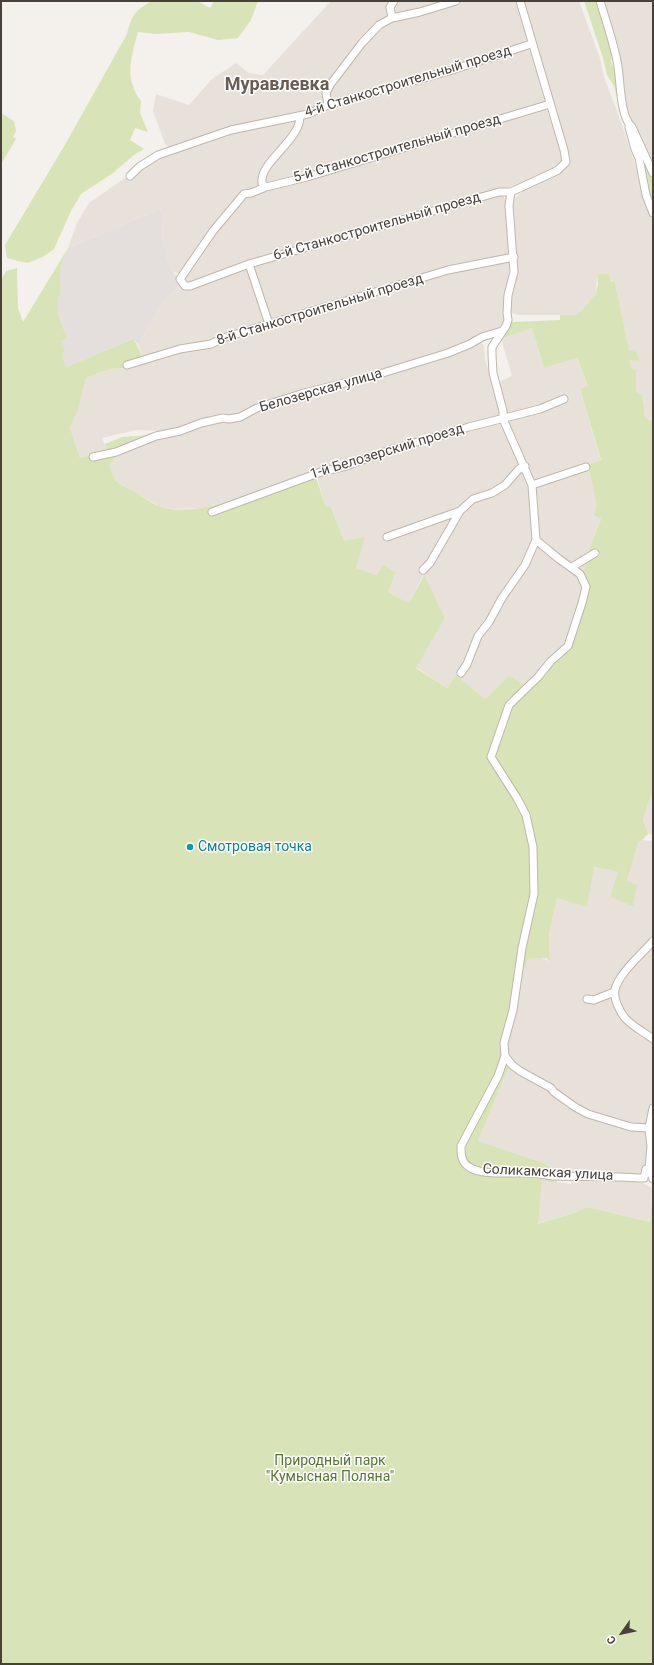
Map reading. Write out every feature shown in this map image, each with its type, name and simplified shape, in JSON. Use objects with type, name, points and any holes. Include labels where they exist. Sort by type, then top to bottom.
[{"type":"street","points":[[392,18],[390,7],[394,1]]},
{"type":"street","points":[[328,105],[326,94],[330,85],[362,43],[379,25],[392,18],[420,12],[456,1]]},
{"type":"street","points":[[520,1],[531,44],[550,104]]},
{"type":"street","points":[[600,1],[617,60],[621,80],[620,90],[622,103],[639,158],[646,195],[653,213]]},
{"type":"street","name":"4-й Станкостроительный проезд","points":[[130,176],[140,166],[158,154],[231,130],[300,116],[328,105],[449,71],[531,44]]},
{"type":"street","name":"6-й Станкостроительный проезд","points":[[185,286],[190,286],[249,264],[464,202],[499,192],[511,192],[552,173],[558,170],[566,162],[564,150],[550,104]]},
{"type":"street","name":"5-й Станкостроительный проезд","points":[[185,286],[180,279],[182,274],[193,262],[213,231],[244,194],[307,177],[550,104]]},
{"type":"street","points":[[266,187],[262,183],[263,174],[278,152],[285,146],[300,123],[300,116]]},
{"type":"street","points":[[628,123],[632,127],[653,173]]},
{"type":"street","points":[[460,673],[467,664],[478,636],[489,622],[502,598],[525,565],[536,540],[532,485],[525,466],[503,419],[503,412],[493,373],[492,347],[508,320],[508,295],[514,272],[514,257],[509,211],[511,192]]},
{"type":"street","name":"8-й Станкостроительный проезд","points":[[127,365],[180,349],[211,344],[223,338],[448,270],[514,257]]},
{"type":"street","points":[[249,264],[269,324]]},
{"type":"street","name":"Белозерская улица","points":[[93,457],[116,452],[156,436],[180,431],[201,423],[223,418],[229,419],[240,417],[257,408],[304,393],[373,376],[448,353],[482,337],[502,331]]},
{"type":"street","name":"1-й Белозерский проезд","points":[[212,512],[321,472],[346,466],[393,449],[540,409],[564,399]]},
{"type":"street","points":[[423,570],[430,563],[460,510],[473,498],[492,493],[505,486],[525,466]]},
{"type":"street","points":[[532,485],[586,467]]},
{"type":"street","points":[[387,537],[460,510]]},
{"type":"street","points":[[536,540],[558,559],[572,567],[595,553]]},
{"type":"street","name":"Соликамская улица","points":[[572,567],[580,574],[586,587],[568,646],[551,661],[538,677],[509,705],[492,757],[518,798],[526,815],[533,848],[534,894],[522,948],[513,1010],[504,1043],[505,1056],[498,1076],[461,1146],[461,1154],[463,1162],[468,1167],[486,1172],[531,1173],[556,1176],[580,1175],[644,1178],[646,1169],[649,1169]]},
{"type":"street","points":[[653,941],[628,968],[617,984],[614,992],[621,1012],[625,1018],[653,1039]]},
{"type":"street","points":[[587,999],[594,1000],[614,992]]},
{"type":"street","points":[[505,1056],[512,1065],[520,1071],[551,1088],[554,1092],[575,1107],[588,1114],[631,1127],[649,1128]]},
{"type":"street","points":[[653,1108],[649,1128],[651,1146],[649,1169],[653,1179]]},
{"type":"shaded area","points":[[331,1],[392,1],[389,16],[344,62],[325,103],[307,112],[170,149],[165,144],[153,111],[156,94],[189,105],[212,79],[236,63],[249,73],[263,75]]},
{"type":"shaded area","points":[[396,1],[450,1],[419,11],[396,14],[393,12]]},
{"type":"shaded area","points":[[463,1],[517,1],[527,39],[526,42],[492,55],[332,101],[329,99],[328,93],[363,43],[384,23]]},
{"type":"shaded area","points":[[523,1],[579,1],[600,58],[604,77],[620,119],[653,218],[653,427],[652,421],[645,418],[643,396],[636,393],[636,370],[631,369],[630,359],[639,361],[637,352],[629,351],[615,282],[597,274],[596,293],[584,308],[576,315],[517,315],[511,312],[510,304],[517,273],[517,256],[512,206],[514,199],[529,186],[561,171],[569,164]]},
{"type":"shaded area","points":[[602,1],[653,1],[653,168],[624,103]]},
{"type":"shaded area","points":[[527,49],[530,51],[545,101],[544,104],[269,185],[265,183],[266,172],[304,123],[304,119],[309,116],[329,108]]},
{"type":"shaded area","points":[[546,108],[561,150],[562,161],[551,171],[510,187],[498,189],[209,274],[189,283],[185,281],[185,274],[215,233],[245,196],[308,180]]},
{"type":"shaded area","points":[[294,119],[297,126],[277,151],[262,186],[254,191],[244,191],[182,272],[173,272],[168,261],[161,232],[164,217],[160,209],[68,248],[77,223],[89,203],[151,160],[232,132]]},
{"type":"shaded area","points":[[501,195],[506,201],[510,252],[508,254],[273,321],[271,320],[254,266]]},
{"type":"shaded area","points":[[160,209],[164,217],[161,232],[168,261],[173,272],[180,280],[182,287],[177,289],[164,301],[138,344],[133,339],[66,367],[62,354],[61,341],[67,338],[58,314],[58,298],[61,294],[59,277],[61,263],[68,248]]},
{"type":"shaded area","points":[[508,261],[510,264],[505,295],[504,319],[499,328],[447,350],[240,415],[224,415],[189,427],[166,431],[136,430],[102,438],[107,450],[80,458],[70,428],[78,410],[86,378],[110,369],[128,368],[402,288],[449,272]]},
{"type":"shaded area","points":[[249,268],[265,322],[215,341],[144,358],[142,356],[138,344],[164,301],[177,289]]},
{"type":"shaded area","points":[[532,328],[544,368],[577,358],[588,386],[580,390],[601,461],[588,465],[601,519],[588,552],[584,573],[561,558],[542,542],[539,534],[537,497],[506,420],[499,382],[512,376],[501,339]]},
{"type":"shaded area","points":[[478,342],[482,343],[484,346],[485,359],[501,414],[499,417],[227,503],[200,508],[172,509],[159,506],[119,483],[112,477],[110,465],[118,454],[157,438],[261,409]]},
{"type":"shaded area","points":[[497,423],[503,426],[529,485],[534,537],[578,576],[585,586],[565,644],[535,676],[524,685],[509,677],[485,699],[456,676],[447,688],[416,667],[445,618],[423,575],[409,603],[388,592],[396,573],[377,575],[356,568],[364,537],[344,540],[331,507],[326,507],[317,477],[393,452],[470,429]]},
{"type":"shaded area","points":[[653,791],[653,835],[648,834],[643,819]]},
{"type":"shaded area","points":[[641,840],[653,841],[653,939],[615,983],[619,1012],[653,1041],[653,1099],[648,1122],[645,1125],[632,1125],[589,1112],[513,1063],[506,1051],[506,1044],[520,969],[527,959],[540,958],[550,961],[549,934],[557,898],[593,867],[618,872],[627,881],[638,844]]},
{"type":"shaded area","points":[[653,945],[653,1037],[626,1017],[618,997],[617,988],[624,976]]},
{"type":"shaded area","points":[[509,1067],[551,1090],[575,1109],[647,1133],[649,1147],[643,1177],[596,1170],[593,1174],[560,1174],[478,1141]]},
{"type":"shaded area","points":[[573,1177],[609,1180],[615,1178],[643,1183],[652,1188],[650,1222],[587,1207],[537,1224],[542,1180],[571,1184]]},
{"type":"green space","points":[[152,1],[197,1],[210,8],[214,1],[258,1],[251,20],[238,38],[218,40],[189,32],[156,34],[138,32],[130,68],[132,84],[141,101],[140,113],[148,132],[135,128],[130,140],[144,149],[134,155],[113,173],[81,194],[71,211],[54,249],[43,257],[27,263],[7,258],[5,245],[66,143],[127,34],[132,18],[137,11]]},
{"type":"green space","points":[[584,1],[596,1],[612,51],[611,62],[617,74],[616,88],[625,118],[621,114],[614,86],[607,75],[603,58]]},
{"type":"green space","points":[[1,113],[14,121],[16,131],[13,137],[16,139],[1,164]]},
{"type":"green space","points":[[643,152],[653,178],[653,207],[645,180]]},
{"type":"green space","name":"Природный парк \"Кумысная Поляна\"","points":[[68,248],[61,266],[61,294],[58,298],[58,314],[67,338],[61,341],[65,350],[62,354],[66,367],[133,339],[144,358],[128,368],[110,369],[86,378],[78,410],[70,428],[80,458],[107,450],[105,444],[122,437],[151,435],[118,454],[110,465],[111,471],[115,480],[121,485],[156,505],[175,509],[194,509],[237,500],[314,472],[326,507],[331,507],[344,540],[365,537],[356,568],[377,575],[383,565],[396,573],[388,592],[409,603],[424,575],[445,618],[416,668],[447,688],[456,675],[485,699],[509,676],[524,685],[535,676],[565,644],[585,586],[582,580],[588,552],[601,519],[594,515],[597,506],[588,465],[601,460],[580,389],[588,386],[577,358],[544,368],[532,328],[501,339],[512,322],[560,320],[560,315],[576,315],[584,308],[596,293],[598,284],[597,274],[609,274],[611,281],[615,282],[629,350],[637,352],[639,361],[630,360],[631,368],[636,370],[636,392],[643,396],[645,418],[652,421],[653,427],[653,791],[643,819],[648,834],[638,844],[627,881],[637,885],[633,906],[610,897],[618,872],[594,867],[587,907],[557,898],[549,934],[550,961],[546,958],[527,959],[526,967],[520,969],[506,1051],[513,1063],[509,1067],[478,1141],[543,1163],[560,1174],[556,1183],[542,1180],[538,1224],[587,1207],[650,1222],[653,1185],[653,1664],[1,1664],[1,280],[6,271],[17,268],[18,308],[23,322]]},
{"type":"place","name":"Смотровая точка","points":[[190,847]]},
{"type":"district","name":"Муравлевка","points":[[277,85]]}]
